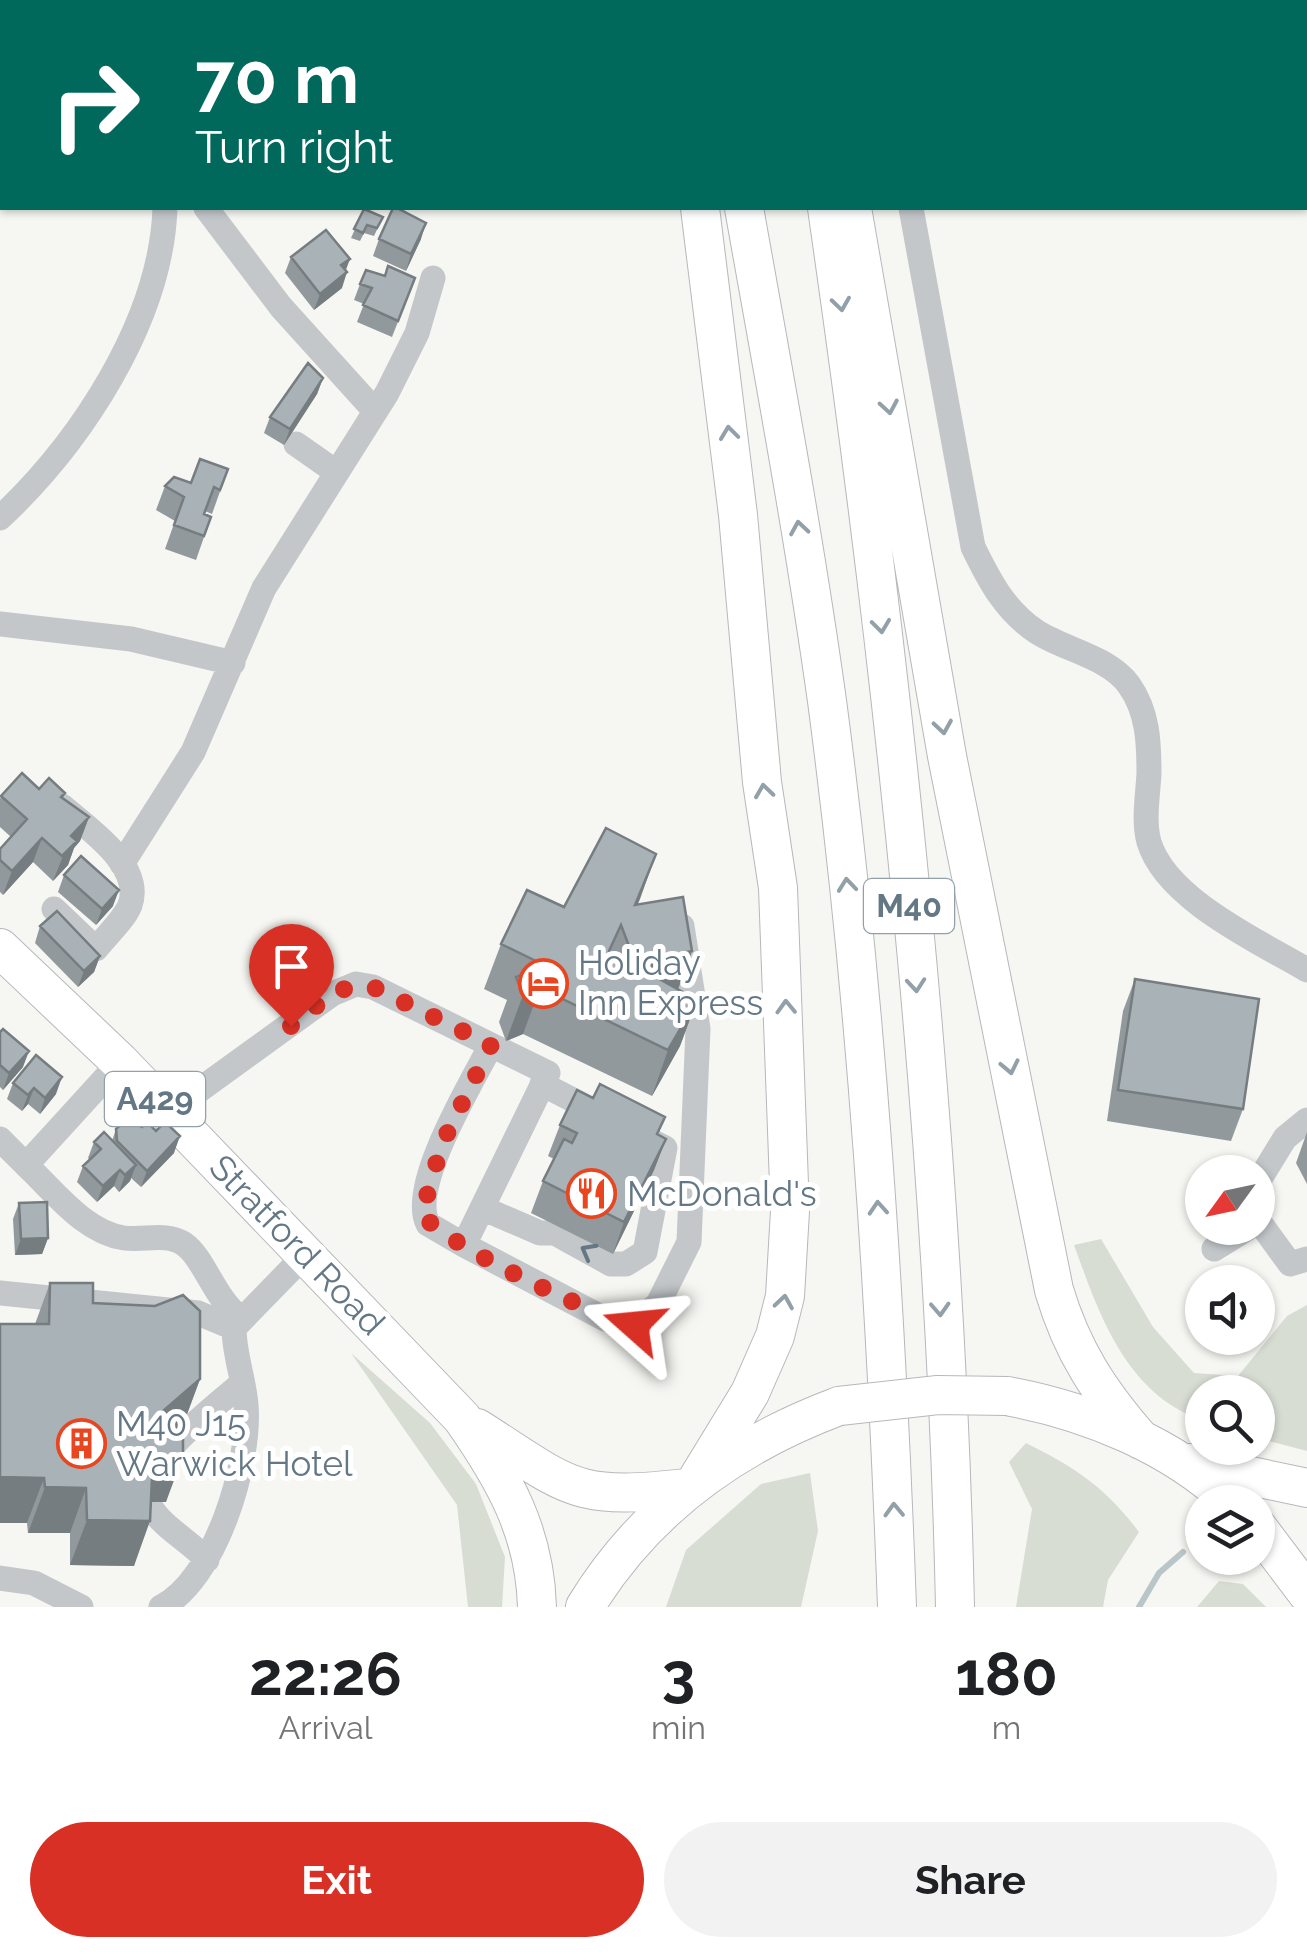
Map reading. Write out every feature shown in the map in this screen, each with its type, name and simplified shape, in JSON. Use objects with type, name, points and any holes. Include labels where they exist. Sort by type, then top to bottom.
[{"type":"highway","points":[[586,1607],[622,1556],[692,1483],[750,1393],[782,1316],[789,1262],[786,997],[738,515],[700,210]]},
{"type":"highway","name":"M40","points":[[744,210],[827,700],[864,1035],[888,1341],[897,1607]]},
{"type":"highway","name":"M40","points":[[827,210],[881,624],[904,850],[931,1165],[955,1607]]},
{"type":"highway","name":"M40","points":[[852,210],[947,756],[1054,1290],[1068,1336],[1098,1390],[1141,1440]]},
{"type":"highway","name":"Stratford Road","points":[[0,948],[120,1062],[462,1418],[512,1495],[532,1556],[537,1607]]},
{"type":"highway","points":[[692,1483],[753,1445],[839,1406],[938,1395],[1007,1396],[1069,1411],[1141,1440],[1210,1485]]},
{"type":"highway","name":"Stratford Road","points":[[462,1418],[570,1486],[616,1495],[692,1483]]},
{"type":"highway","points":[[1178,1461],[1307,1488]]},
{"type":"highway","points":[[1275,1550],[1307,1592]]},
{"type":"street","points":[[0,518],[67,442],[138,324],[162,258],[166,210]]},
{"type":"street","points":[[208,210],[281,307],[375,412]]},
{"type":"street","points":[[911,210],[973,547],[988,576],[1000,597],[1026,624],[1110,668],[1134,692],[1147,725],[1148,838],[1168,876],[1194,900],[1307,970]]},
{"type":"street","points":[[122,864],[176,783],[264,588],[375,412],[417,332],[433,278]]},
{"type":"street","points":[[296,444],[336,472]]},
{"type":"street","points":[[0,624],[131,639],[233,662]]},
{"type":"street","points":[[54,798],[122,864],[131,890],[129,908],[96,949],[54,909]]},
{"type":"street","points":[[491,1045],[442,1144],[422,1200],[428,1224],[605,1319],[634,1325],[658,1304],[689,1242],[698,1029],[681,919]]},
{"type":"street","points":[[169,1112],[332,994],[356,984],[373,987],[548,1073],[464,1245]]},
{"type":"street","points":[[26,1165],[120,1062]]},
{"type":"street","points":[[482,1208],[540,1234],[555,1233],[610,1264],[626,1264],[644,1252],[665,1148],[542,1084]]},
{"type":"street","points":[[1275,1155],[1285,1138],[1307,1120]]},
{"type":"street","points":[[0,1139],[99,1230],[124,1238],[180,1241],[189,1248],[237,1322],[246,1417],[240,1472],[207,1560],[177,1599],[161,1607]]},
{"type":"street","points":[[1275,1243],[1290,1264],[1307,1260]]},
{"type":"street","points":[[1214,1249],[1220,1245]]},
{"type":"street","points":[[237,1322],[306,1254]]},
{"type":"street","points":[[0,1293],[198,1313],[237,1322]]},
{"type":"street","points":[[207,1560],[151,1509],[145,1488],[153,1467],[242,1383]]},
{"type":"street","points":[[0,1578],[34,1582],[81,1607]]},
{"type":"shaded area","points":[[1101,1239],[1153,1327],[1194,1373],[1223,1375],[1185,1375],[1185,1412],[1153,1391],[1119,1349],[1074,1245]]},
{"type":"shaded area","points":[[1307,1305],[1307,1451],[1275,1443],[1275,1375],[1239,1375],[1255,1355],[1275,1355],[1275,1331],[1287,1316]]},
{"type":"shaded area","points":[[351,1353],[430,1423],[476,1484],[505,1557],[502,1607],[468,1607],[457,1505]]},
{"type":"shaded area","points":[[1026,1443],[1088,1480],[1139,1532],[1108,1580],[1103,1607],[1016,1607],[1032,1509],[1009,1462]]},
{"type":"shaded area","points":[[810,1473],[818,1531],[801,1607],[666,1607],[686,1550],[761,1484]]},
{"type":"shaded area","points":[[1219,1581],[1243,1584],[1266,1607],[1197,1607]]},
{"type":"building","points":[[364,210],[383,217],[377,228],[367,225],[363,233],[354,229]]},
{"type":"building","points":[[392,210],[401,210],[426,223],[411,254],[379,239]]},
{"type":"building","points":[[326,230],[350,259],[341,265],[347,272],[320,294],[291,257]]},
{"type":"building","points":[[388,266],[415,278],[398,321],[363,305],[372,288],[360,284],[366,270],[385,276]]},
{"type":"building","points":[[308,363],[323,378],[290,429],[270,417]]},
{"type":"building","points":[[200,459],[228,469],[220,490],[214,487],[204,514],[211,517],[204,536],[174,525],[184,497],[165,486],[174,477],[191,483]]},
{"type":"building","points":[[22,773],[39,789],[49,778],[65,793],[61,797],[89,817],[71,836],[77,841],[62,856],[42,838],[12,871],[0,860],[0,849],[27,819],[1,796]]},
{"type":"building","points":[[606,828],[656,854],[635,905],[683,897],[692,951],[635,962],[621,925],[609,951],[697,1000],[668,1050],[540,988],[523,995],[516,977],[538,970],[538,962],[501,944],[527,890],[564,907]]},
{"type":"building","points":[[81,856],[119,890],[102,909],[64,875]]},
{"type":"building","points":[[57,911],[100,956],[84,971],[40,926]]},
{"type":"building","points":[[1135,979],[1259,999],[1243,1109],[1118,1090]]},
{"type":"building","points":[[3,1029],[29,1051],[9,1073],[0,1065]]},
{"type":"building","points":[[36,1055],[62,1077],[45,1098],[34,1088],[28,1095],[13,1083]]},
{"type":"building","name":"McDonald's","points":[[600,1084],[665,1117],[657,1134],[666,1139],[624,1222],[543,1181],[564,1139],[572,1143],[577,1133],[560,1125],[577,1090],[593,1098]]},
{"type":"building","points":[[127,1119],[142,1127],[147,1122],[156,1131],[165,1122],[180,1136],[147,1171],[117,1141],[116,1129]]},
{"type":"building","points":[[104,1132],[136,1165],[125,1175],[120,1170],[103,1186],[83,1166],[101,1149],[94,1142]]},
{"type":"building","points":[[47,1202],[48,1238],[21,1239],[19,1203]]},
{"type":"building","name":"M40 J15 Warwick Hotel","points":[[50,1283],[93,1283],[93,1303],[155,1306],[183,1295],[200,1311],[200,1379],[155,1418],[150,1432],[183,1430],[183,1456],[153,1456],[150,1521],[87,1520],[86,1488],[45,1487],[44,1478],[0,1477],[0,1324],[49,1324]]},
{"type":"waterway","points":[[1139,1607],[1159,1573],[1183,1552]]},
{"type":"place","name":"Holiday Inn Express","points":[[543,983]]},
{"type":"place","name":"McDonald's","points":[[592,1194]]},
{"type":"place","name":"M40 J15 Warwick Hotel","points":[[81,1444]]},
{"type":"route","points":[[291,1026],[332,994],[356,984],[373,987],[491,1045],[442,1144],[422,1200],[422,1213],[428,1224],[464,1245],[605,1319],[634,1325]]}]
